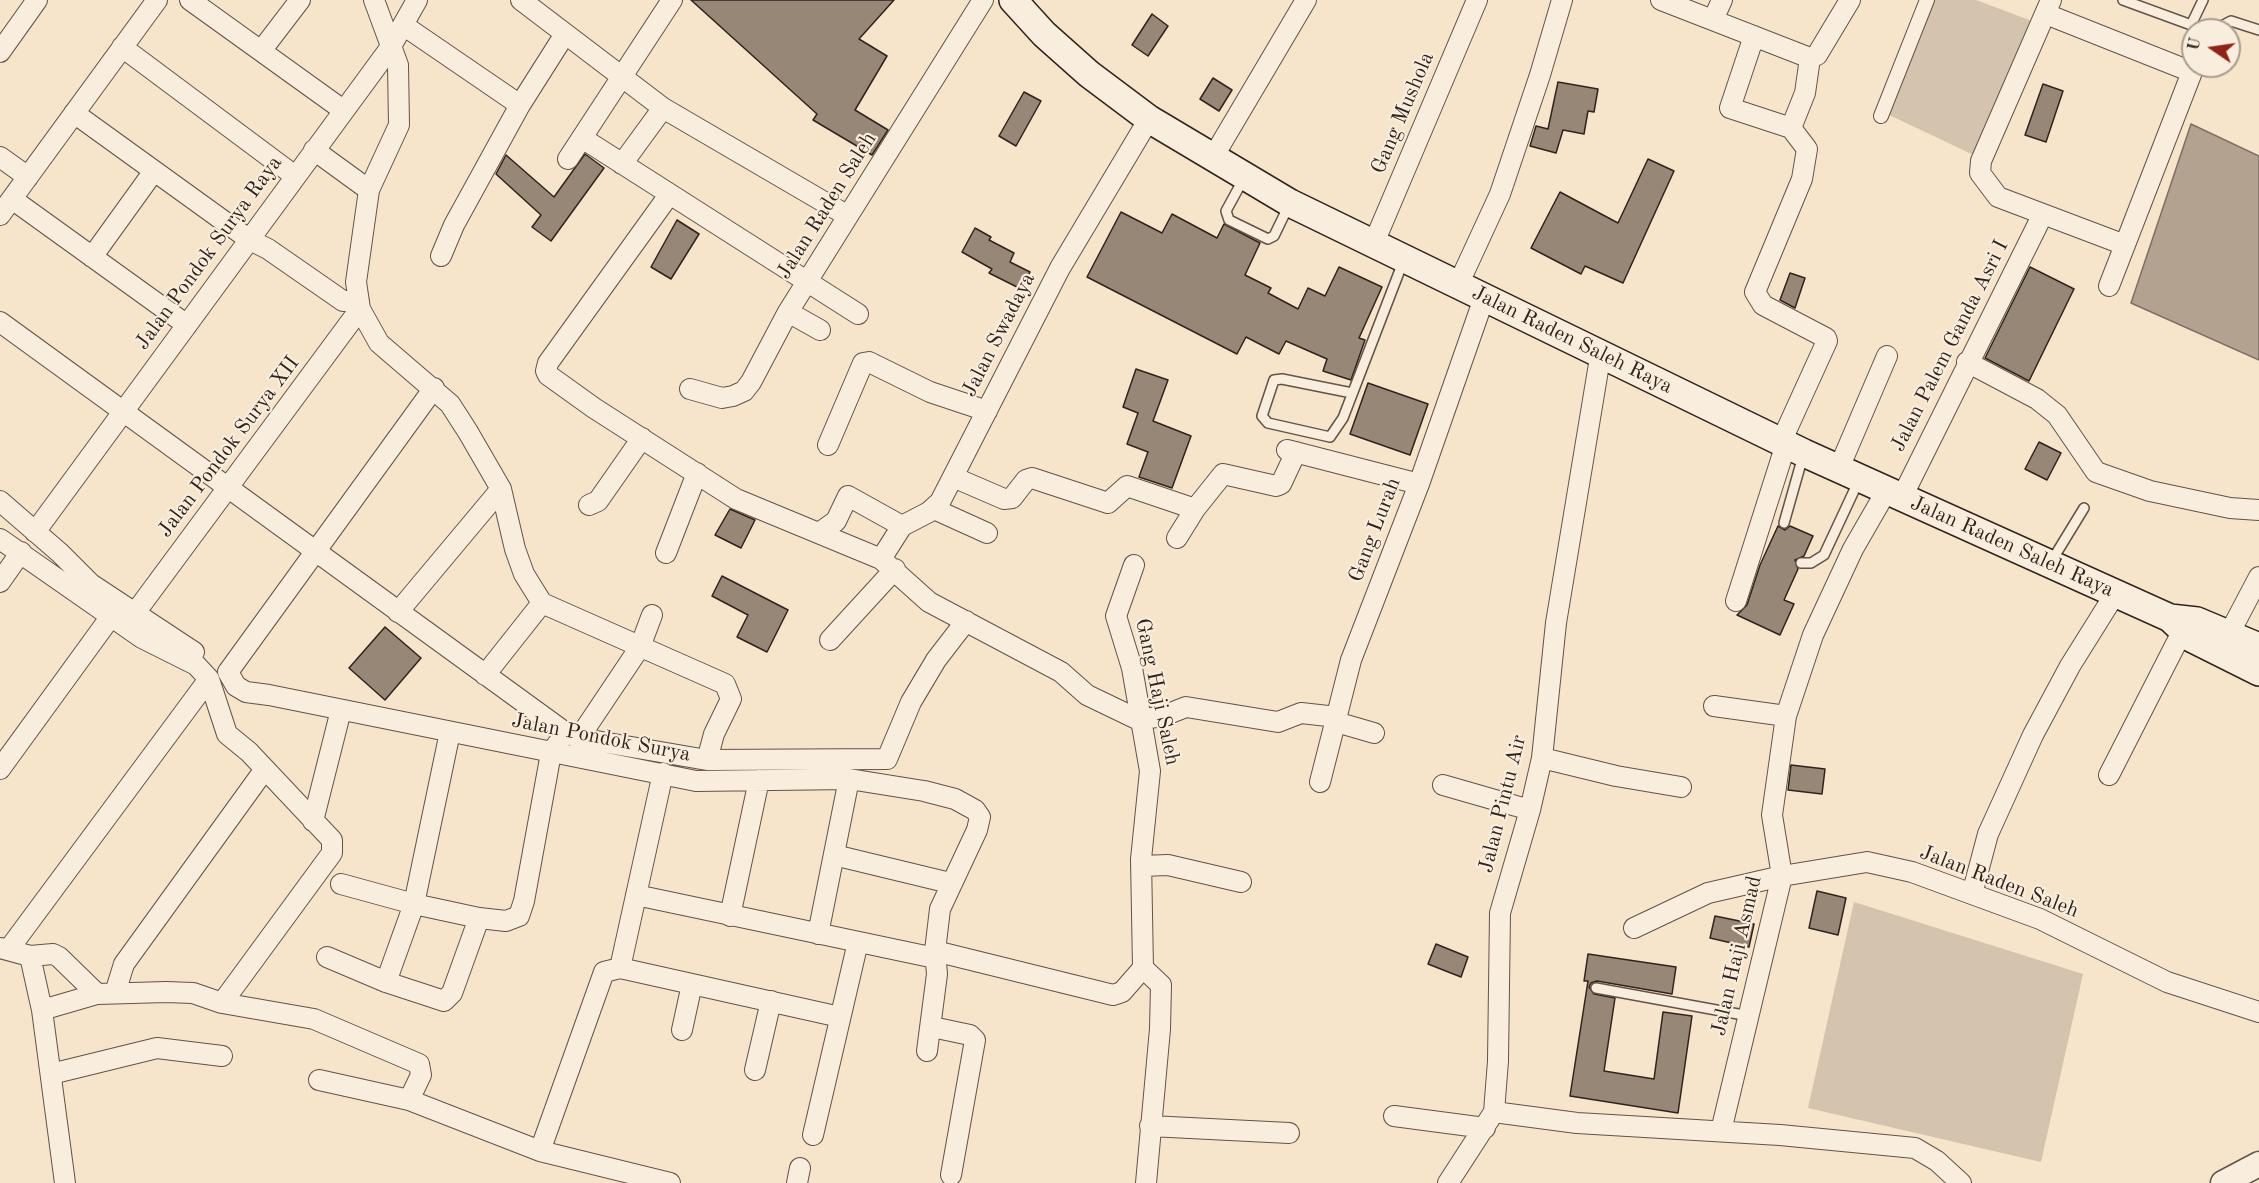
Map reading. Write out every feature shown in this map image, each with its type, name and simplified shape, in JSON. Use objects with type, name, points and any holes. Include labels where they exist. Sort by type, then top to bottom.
[{"type":"main road","name":"Jalan Raden Saleh Raya","points":[[1013,0],[1044,34],[1089,74],[1149,119],[1212,159],[1290,203],[1404,260],[1601,352],[1790,446],[2115,594],[2176,624],[2191,638],[2259,672]]},
{"type":"main road","name":"Jalan Raden Saleh Raya","points":[[2176,624],[2197,621],[2259,647]]},
{"type":"street","points":[[0,52],[37,0]]},
{"type":"street","points":[[0,215],[157,0]]},
{"type":"street","points":[[190,0],[343,110]]},
{"type":"street","points":[[261,51],[300,0]]},
{"type":"street","points":[[374,0],[398,65],[399,125],[369,190],[356,282],[360,305],[379,343],[450,404],[501,489],[515,549],[524,574],[542,603],[725,684],[731,699],[714,734],[707,760]]},
{"type":"street","name":"Jalan Pondok Surya Raya","points":[[35,532],[390,48],[417,0]]},
{"type":"street","points":[[521,0],[663,108],[848,216]]},
{"type":"street","points":[[568,159],[672,0]]},
{"type":"street","name":"Jalan Raden Saleh","points":[[690,389],[722,398],[744,391],[788,312],[983,0]]},
{"type":"street","points":[[1212,159],[1306,0]]},
{"type":"street","name":"Gang Mushola","points":[[1373,245],[1477,0]]},
{"type":"street","points":[[1458,285],[1500,194],[1540,75],[1562,0]]},
{"type":"street","points":[[1662,0],[1810,58],[1817,55],[1850,0]]},
{"type":"street","points":[[1713,20],[1722,0]]},
{"type":"street","points":[[1881,117],[1927,0]]},
{"type":"street","points":[[2109,286],[2125,245],[2192,72],[2049,7],[1981,161],[1980,173],[1998,197],[2042,216],[2125,245]]},
{"type":"street","points":[[403,25],[520,105]]},
{"type":"street","points":[[441,256],[454,225],[520,105],[565,34]]},
{"type":"street","points":[[1736,601],[1790,446],[1810,378],[1827,344],[1826,338],[1763,305],[1755,292],[1802,179],[1807,149],[1791,128],[1730,108],[1754,36]]},
{"type":"street","points":[[122,47],[295,177]]},
{"type":"street","points":[[1791,128],[1805,93],[1810,58]]},
{"type":"street","points":[[622,164],[663,108]]},
{"type":"street","points":[[75,113],[250,240],[268,249],[343,301],[360,305]]},
{"type":"street","name":"Jalan Swadaya","points":[[830,640],[888,564],[902,526],[933,509],[940,502],[1060,268],[1149,119]]},
{"type":"street","points":[[582,138],[807,284],[858,314]]},
{"type":"street","points":[[314,150],[369,190]]},
{"type":"street","points":[[0,157],[28,177]]},
{"type":"street","points":[[92,257],[154,171]]},
{"type":"street","points":[[669,195],[548,363],[546,371],[594,408],[736,498],[888,564],[929,602],[1061,672],[1088,695],[1139,720],[1163,716],[1186,707],[1278,722],[1301,713],[1337,719],[1374,733]]},
{"type":"street","points":[[12,199],[186,325]]},
{"type":"street","name":"Jalan Palem Ganda Asri I","points":[[1895,494],[1967,362],[2042,216]]},
{"type":"street","name":"Gang Lurah","points":[[1320,782],[1351,660],[1419,484],[1484,298]]},
{"type":"street","name":"Jalan Pondok Surya XII","points":[[135,613],[360,305]]},
{"type":"street","points":[[788,312],[820,330]]},
{"type":"street","points":[[0,322],[485,675],[572,735],[707,760],[886,759],[911,702],[936,660],[966,621]]},
{"type":"street","name":"Jalan Pintu Air","points":[[1448,1183],[1490,1120],[1498,1061],[1500,913],[1530,810],[1542,758],[1556,623],[1601,352]]},
{"type":"street","points":[[1849,473],[1887,356]]},
{"type":"street","points":[[828,445],[863,363],[869,362],[930,392],[987,411]]},
{"type":"street","points":[[1967,362],[2037,399],[2057,415],[2096,472],[2150,491],[2230,508],[2259,510]]},
{"type":"street","points":[[228,672],[434,388]]},
{"type":"street","points":[[589,506],[598,501],[642,438]]},
{"type":"street","points":[[1177,538],[1223,474],[1276,486],[1281,484],[1292,451],[1419,484]]},
{"type":"street","points":[[666,553],[697,473]]},
{"type":"street","points":[[952,477],[1004,499],[1012,498],[1026,480],[1032,478],[1108,503],[1127,486],[1195,510]]},
{"type":"street","points":[[398,612],[501,489]]},
{"type":"street","name":"Jalan Haji Asmad","points":[[1721,1131],[1782,876],[1772,815],[1786,716],[1813,635],[1853,549],[1895,494]]},
{"type":"street","points":[[819,534],[836,521],[848,496],[902,526]]},
{"type":"street","name":"Jalan Pondok Surya","points":[[0,501],[91,584],[228,672],[236,686],[246,692],[696,781],[849,779],[924,791],[955,800],[975,810],[980,817],[977,830],[950,883]]},
{"type":"street","points":[[933,509],[987,534]]},
{"type":"street","points":[[0,539],[142,638],[196,665],[209,678],[227,734],[265,769],[332,840],[332,854],[222,1003]]},
{"type":"street","points":[[0,582],[21,552]]},
{"type":"street","name":"Gang Haji Saleh","points":[[1134,565],[1116,616],[1132,668],[1139,720],[1150,771],[1141,866],[1143,968]]},
{"type":"street","points":[[2229,634],[2259,576]]},
{"type":"street","points":[[1972,894],[1988,834],[2033,735],[2070,666],[2115,594]]},
{"type":"street","points":[[485,675],[542,603]]},
{"type":"street","points":[[0,769],[112,615]]},
{"type":"street","points":[[340,884],[414,904],[479,918],[506,921],[519,916],[524,901],[551,753],[572,735],[640,647],[652,615]]},
{"type":"street","points":[[2109,775],[2176,624]]},
{"type":"street","points":[[106,993],[53,954],[30,956],[5,948],[209,678]]},
{"type":"street","points":[[1714,706],[1786,716]]},
{"type":"street","points":[[313,821],[341,710]]},
{"type":"street","points":[[386,982],[414,904],[450,732]]},
{"type":"street","points":[[1542,758],[1616,776],[1681,787]]},
{"type":"street","points":[[106,993],[124,964],[265,769]]},
{"type":"street","points":[[620,969],[663,773]]},
{"type":"street","points":[[818,934],[849,779]]},
{"type":"street","points":[[730,916],[759,780]]},
{"type":"street","points":[[1443,785],[1530,810]]},
{"type":"street","points":[[834,855],[950,883],[940,909],[935,955],[937,974],[932,1027],[927,1051]]},
{"type":"street","name":"Jalan Raden Saleh","points":[[1634,928],[1708,893],[1782,876],[1867,862],[1912,873],[2040,919],[2167,982],[2259,1012]]},
{"type":"street","points":[[1141,866],[1168,865],[1241,882]]},
{"type":"street","points":[[636,895],[818,934],[935,955],[1113,995],[1122,992],[1143,968],[1161,985],[1160,1029],[1146,1183]]},
{"type":"street","points":[[327,957],[386,982],[444,1001],[452,993],[479,918]]},
{"type":"street","points":[[813,1135],[858,942]]},
{"type":"street","points":[[30,956],[42,1010],[65,1183]]},
{"type":"street","points":[[540,1150],[604,972],[620,969],[840,1017]]},
{"type":"street","points":[[682,1030],[692,984]]},
{"type":"street","points":[[42,1010],[106,993],[193,993],[222,1003],[314,1019],[419,1064],[421,1075],[409,1100]]},
{"type":"street","points":[[755,1070],[771,1001]]},
{"type":"street","points":[[932,1027],[970,1035],[975,1040],[951,1175]]},
{"type":"street","points":[[51,1074],[157,1048],[222,1056]]},
{"type":"street","points":[[319,1080],[409,1100],[540,1150],[670,1183]]},
{"type":"street","points":[[1394,1116],[1721,1131],[1915,1148],[1937,1161],[1961,1183]]},
{"type":"street","points":[[1150,1126],[1289,1133]]},
{"type":"street","points":[[2223,1183],[2259,1164]]},
{"type":"lane","points":[[2123,0],[2181,21]]},
{"type":"lane","points":[[2194,18],[2203,0]]},
{"type":"lane","points":[[2241,24],[2259,30]]},
{"type":"lane","points":[[1244,177],[1226,211],[1229,220],[1268,238],[1274,236],[1290,203]]},
{"type":"lane","points":[[1352,393],[1282,378],[1274,380],[1262,416],[1268,423],[1330,437],[1343,418],[1404,260]]},
{"type":"lane","points":[[1784,523],[1790,446]]},
{"type":"lane","points":[[1801,563],[1811,563],[1824,555],[1849,473]]},
{"type":"lane","points":[[2050,564],[2084,508]]},
{"type":"lane","points":[[1596,988],[1749,1016]]},
{"type":"shaded area","points":[[1930,0],[1976,0],[2032,21],[1980,158],[1887,114]]},
{"type":"shaded area","points":[[2191,124],[2259,156],[2259,360],[2131,303]]},
{"type":"shaded area","points":[[1854,902],[2083,974],[2041,1162],[1808,1108]]},
{"type":"building","points":[[691,0],[894,0],[859,39],[887,56],[855,110],[888,130],[872,155],[813,120],[817,114]]},
{"type":"building","points":[[1152,14],[1168,26],[1148,56],[1132,45]]},
{"type":"building","points":[[1213,78],[1232,90],[1219,111],[1200,99]]},
{"type":"building","points":[[1558,82],[1598,89],[1594,112],[1588,111],[1584,134],[1563,130],[1556,153],[1530,146],[1536,126],[1548,129]]},
{"type":"building","points":[[2043,84],[2063,91],[2046,142],[2025,135]]},
{"type":"building","points":[[1024,92],[1041,101],[1016,146],[999,136]]},
{"type":"building","points":[[585,154],[604,168],[551,241],[532,227],[541,215],[496,174],[506,155],[554,197]]},
{"type":"building","points":[[1648,159],[1674,171],[1623,283],[1585,266],[1581,274],[1531,248],[1560,192],[1618,223]]},
{"type":"building","points":[[1121,212],[1162,233],[1172,214],[1217,238],[1224,224],[1260,243],[1245,275],[1271,288],[1268,293],[1298,309],[1308,288],[1325,296],[1339,267],[1382,287],[1359,338],[1365,340],[1351,380],[1323,371],[1327,359],[1286,341],[1279,354],[1246,337],[1237,354],[1087,277]]},
{"type":"building","points":[[677,220],[699,234],[671,279],[651,267]]},
{"type":"building","points":[[975,228],[991,237],[989,240],[1014,253],[1010,262],[1030,272],[1021,289],[989,273],[992,269],[962,252]]},
{"type":"building","points":[[2030,267],[2074,289],[2029,381],[1985,358]]},
{"type":"building","points":[[1790,273],[1805,278],[1795,308],[1780,300]]},
{"type":"building","points":[[1136,369],[1168,380],[1153,421],[1191,436],[1172,488],[1139,477],[1148,452],[1127,444],[1138,413],[1123,407]]},
{"type":"building","points":[[1368,383],[1428,404],[1410,455],[1350,434]]},
{"type":"building","points":[[2039,442],[2061,453],[2047,480],[2025,469]]},
{"type":"building","points":[[730,509],[755,520],[741,548],[715,535]]},
{"type":"building","points":[[1778,526],[1785,530],[1790,526],[1813,536],[1804,556],[1795,560],[1798,569],[1784,600],[1794,604],[1780,635],[1737,615],[1747,605],[1760,565]]},
{"type":"building","points":[[722,576],[788,610],[767,652],[737,637],[748,615],[712,596]]},
{"type":"building","points":[[385,627],[421,658],[385,700],[349,668]]},
{"type":"building","points":[[1791,765],[1825,769],[1822,794],[1788,790]]},
{"type":"building","points":[[1817,891],[1846,898],[1838,935],[1809,928]]},
{"type":"building","points":[[1715,916],[1754,924],[1749,947],[1710,938]]},
{"type":"building","points":[[1436,944],[1468,957],[1461,977],[1428,964]]},
{"type":"building","points":[[1588,954],[1676,967],[1672,994],[1597,981],[1591,983],[1589,987],[1594,994],[1615,998],[1604,1071],[1654,1079],[1663,1012],[1692,1016],[1678,1113],[1570,1096],[1588,981],[1584,981]]}]
